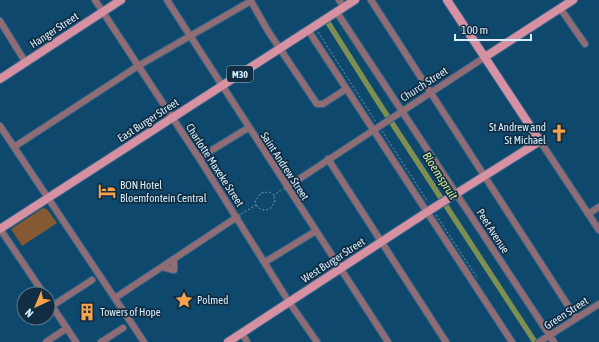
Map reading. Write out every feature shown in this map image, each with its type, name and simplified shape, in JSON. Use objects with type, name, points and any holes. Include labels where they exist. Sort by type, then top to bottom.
[{"type":"main road","name":"Hanger Street","points":[[0,80],[121,0]]},
{"type":"main road","name":"M30","points":[[311,28],[340,6],[354,0]]},
{"type":"main road","points":[[448,0],[540,141]]},
{"type":"main road","name":"Church Street","points":[[485,57],[573,0]]},
{"type":"main road","name":"East Burger Street","points":[[0,229],[311,28]]},
{"type":"main road","name":"West Burger Street","points":[[228,342],[381,242],[540,141]]},
{"type":"street","name":"Charlotte Maxeke Street","points":[[96,0],[173,117],[289,302],[316,342]]},
{"type":"street","name":"Saint Andrew Street","points":[[167,0],[248,128],[388,342]]},
{"type":"street","points":[[371,0],[576,318]]},
{"type":"street","points":[[14,147],[138,66],[251,1],[280,49],[317,104],[323,104],[346,89]]},
{"type":"street","name":"Peet Avenue","points":[[340,6],[400,113],[454,196],[554,342]]},
{"type":"street","points":[[560,8],[584,44]]},
{"type":"street","points":[[0,21],[26,62]]},
{"type":"street","points":[[311,28],[346,89],[376,128],[512,342]]},
{"type":"street","name":"Church Street","points":[[287,187],[485,57]]},
{"type":"street","points":[[0,126],[14,147],[54,193],[116,298],[144,342]]},
{"type":"street","points":[[199,158],[248,128]]},
{"type":"street","points":[[540,141],[599,230]]},
{"type":"street","points":[[328,159],[446,342]]},
{"type":"street","points":[[588,214],[599,207]]},
{"type":"street","points":[[116,298],[237,217]]},
{"type":"street","points":[[0,229],[39,286]]},
{"type":"street","points":[[265,262],[316,230]]},
{"type":"street","points":[[56,303],[92,280]]},
{"type":"street","name":"Green Street","points":[[541,341],[599,304]]},
{"type":"street","points":[[56,312],[76,342]]},
{"type":"street","points":[[46,342],[67,328]]},
{"type":"street","points":[[101,342],[123,328]]},
{"type":"street","points":[[242,333],[247,342]]},
{"type":"path","points":[[311,28],[430,211],[480,282]]},
{"type":"path","points":[[274,196],[287,187]]},
{"type":"path","points":[[269,192],[274,196],[275,201],[270,209],[260,209],[256,205],[255,200],[261,193],[269,192]]},
{"type":"path","points":[[237,217],[256,205]]},
{"type":"shaded area","points":[[43,208],[47,209],[57,223],[22,246],[11,229]]},
{"type":"waterway","name":"Bloemspruit","points":[[327,21],[535,342]]},
{"type":"place","name":"St Andrew and St Michael","points":[[559,133]]},
{"type":"place","name":"BON Hotel Bloemfontein Central","points":[[107,191]]},
{"type":"place","name":"Polmed","points":[[184,300]]},
{"type":"place","name":"Towers of Hope","points":[[87,312]]}]
